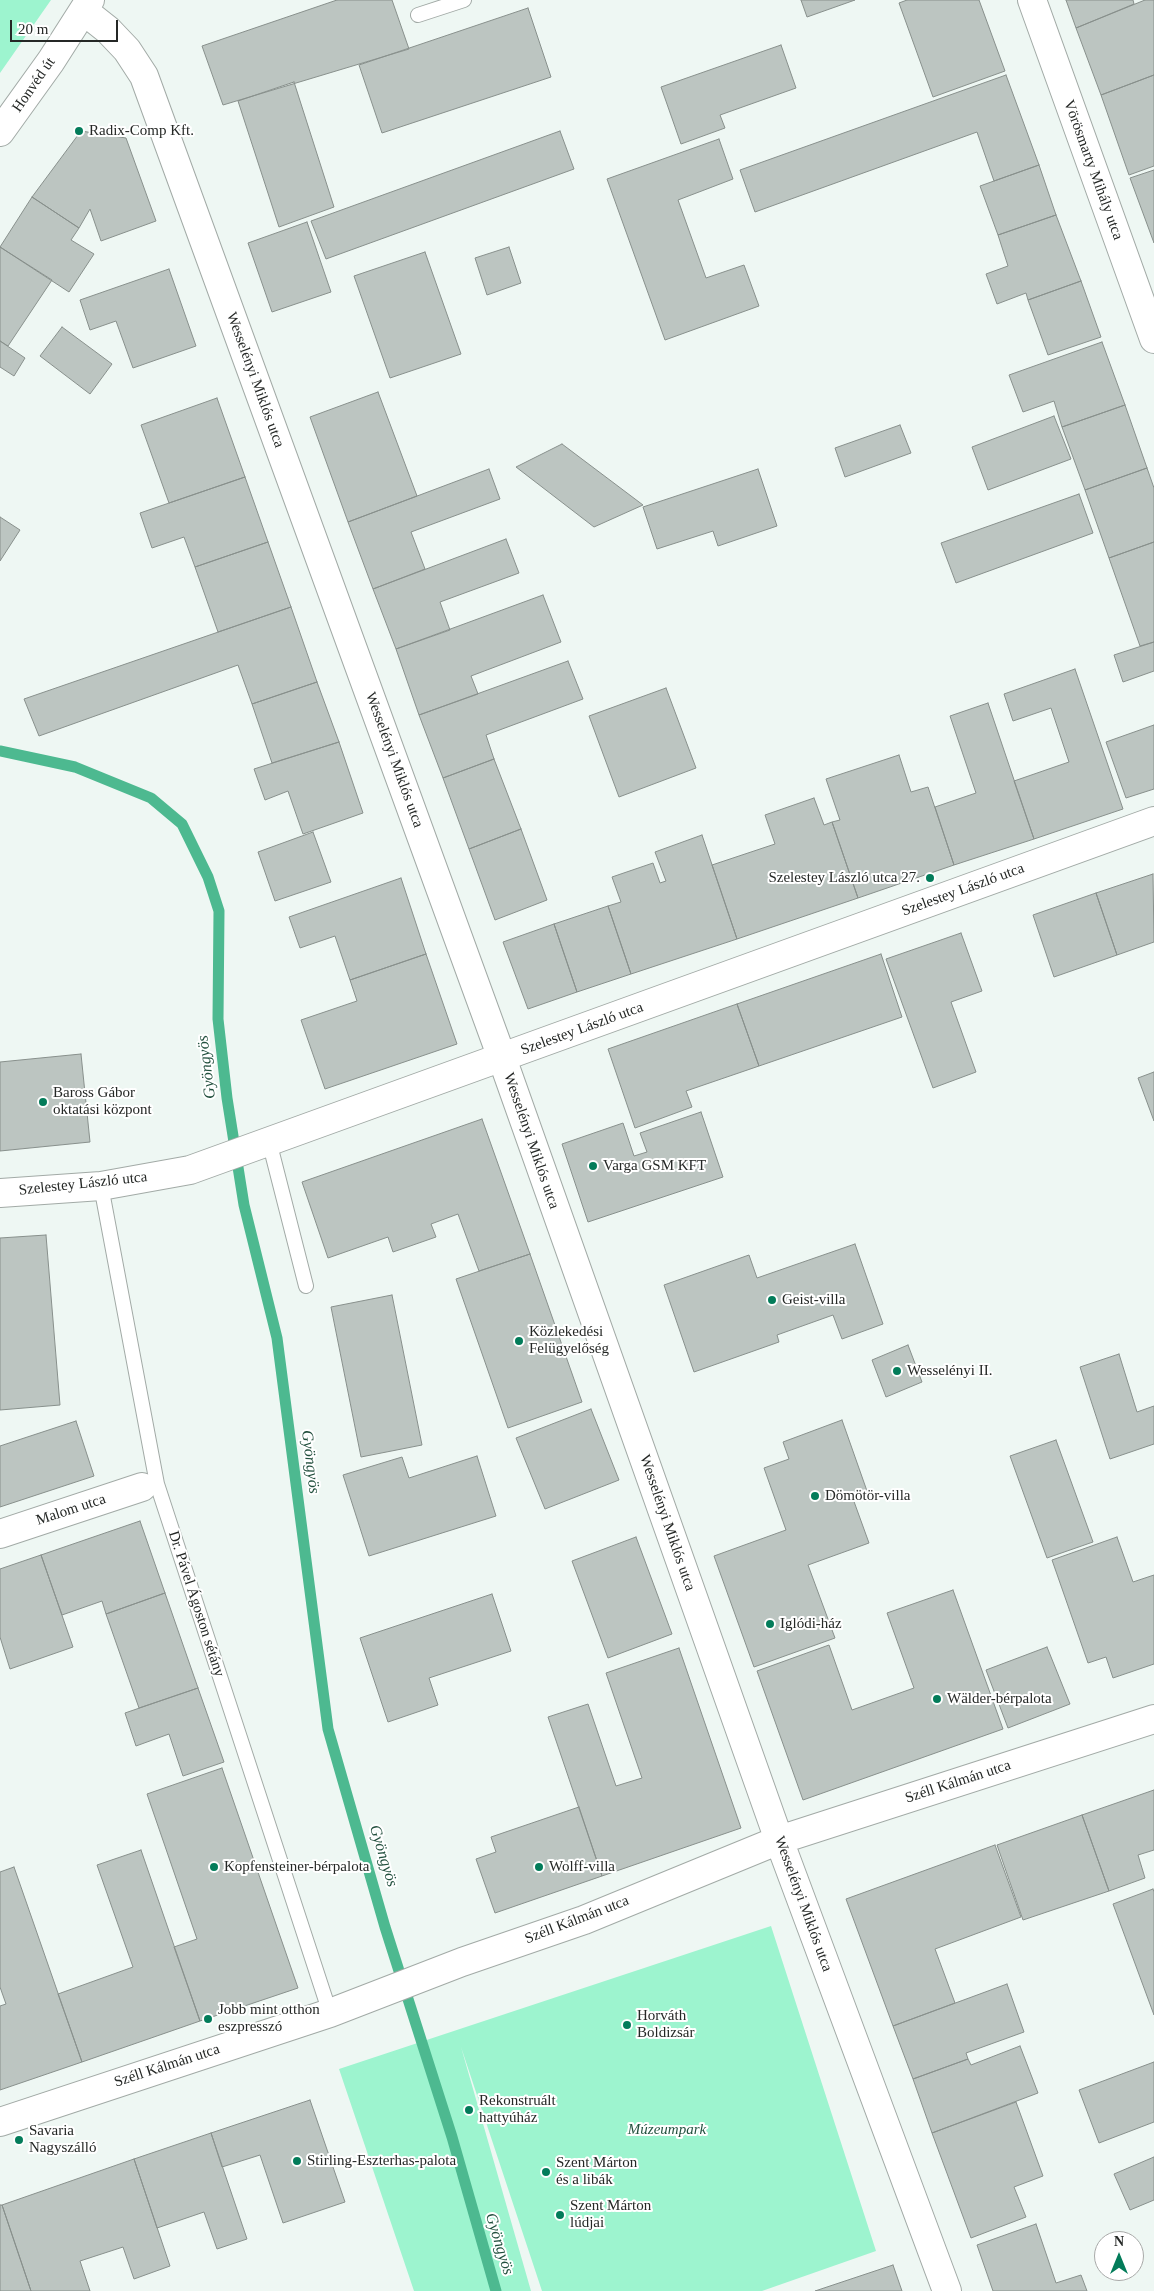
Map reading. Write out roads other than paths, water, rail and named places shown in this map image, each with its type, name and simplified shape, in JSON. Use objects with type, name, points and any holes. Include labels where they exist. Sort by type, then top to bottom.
[{"type":"street","name":"Vörösmarty Mihály utca","points":[[1032,0],[1154,339]]},
{"type":"street","name":"Honvéd út","points":[[0,132],[51,61],[87,6]]},
{"type":"street","name":"Wesselényi Miklós utca","points":[[87,6],[127,50],[144,76],[502,1058],[779,1840],[947,2291]]},
{"type":"street","name":"Szelestey László utca","points":[[0,1193],[101,1186],[190,1170],[1154,821]]},
{"type":"street","name":"Malom utca","points":[[0,1534],[142,1487]]},
{"type":"street","name":"Széll Kálmán utca","points":[[0,2122],[330,2013],[584,1920],[779,1840],[1154,1719]]},
{"type":"lane","points":[[418,15],[464,0]]},
{"type":"lane","points":[[259,1144],[306,1286]]},
{"type":"lane","name":"Dr. Pável Ágoston sétány","points":[[101,1186],[157,1484],[330,2013]]},
{"type":"waterway","name":"Gyöngyös","points":[[0,751],[75,767],[151,798],[182,824],[208,877],[219,911],[218,1019],[227,1098],[244,1205],[277,1338],[328,1729],[385,1927],[452,2137],[496,2291]]},
{"type":"place","name":"Radix-Comp Kft.","points":[[79,131]]},
{"type":"place","name":"Szelestey László utca 27.","points":[[930,878]]},
{"type":"place","name":"Baross Gábor oktatási központ","points":[[43,1102]]},
{"type":"place","name":"Varga GSM KFT","points":[[593,1166]]},
{"type":"place","name":"Geist-villa","points":[[772,1300]]},
{"type":"place","name":"Közlekedési Felügyelőség","points":[[519,1341]]},
{"type":"place","name":"Wesselényi II.","points":[[897,1371]]},
{"type":"place","name":"Dömötör-villa","points":[[815,1496]]},
{"type":"place","name":"Iglódi-ház","points":[[770,1624]]},
{"type":"place","name":"Wälder-bérpalota","points":[[937,1699]]},
{"type":"place","name":"Kopfensteiner-bérpalota","points":[[214,1867]]},
{"type":"place","name":"Wolff-villa","points":[[539,1867]]},
{"type":"place","name":"Jobb mint otthon eszpresszó","points":[[208,2019]]},
{"type":"place","name":"Horváth Boldizsár","points":[[627,2025]]},
{"type":"place","name":"Rekonstruált hattyúház","points":[[469,2110]]},
{"type":"place","name":"Savaria Nagyszálló","points":[[19,2140]]},
{"type":"place","name":"Stirling-Eszterhas-palota","points":[[297,2161]]},
{"type":"place","name":"Szent Márton és a libák","points":[[546,2172]]},
{"type":"place","name":"Szent Márton lúdjai","points":[[560,2215]]},
{"type":"park label","name":"Múzeumpark","points":[[667,2130]]}]
